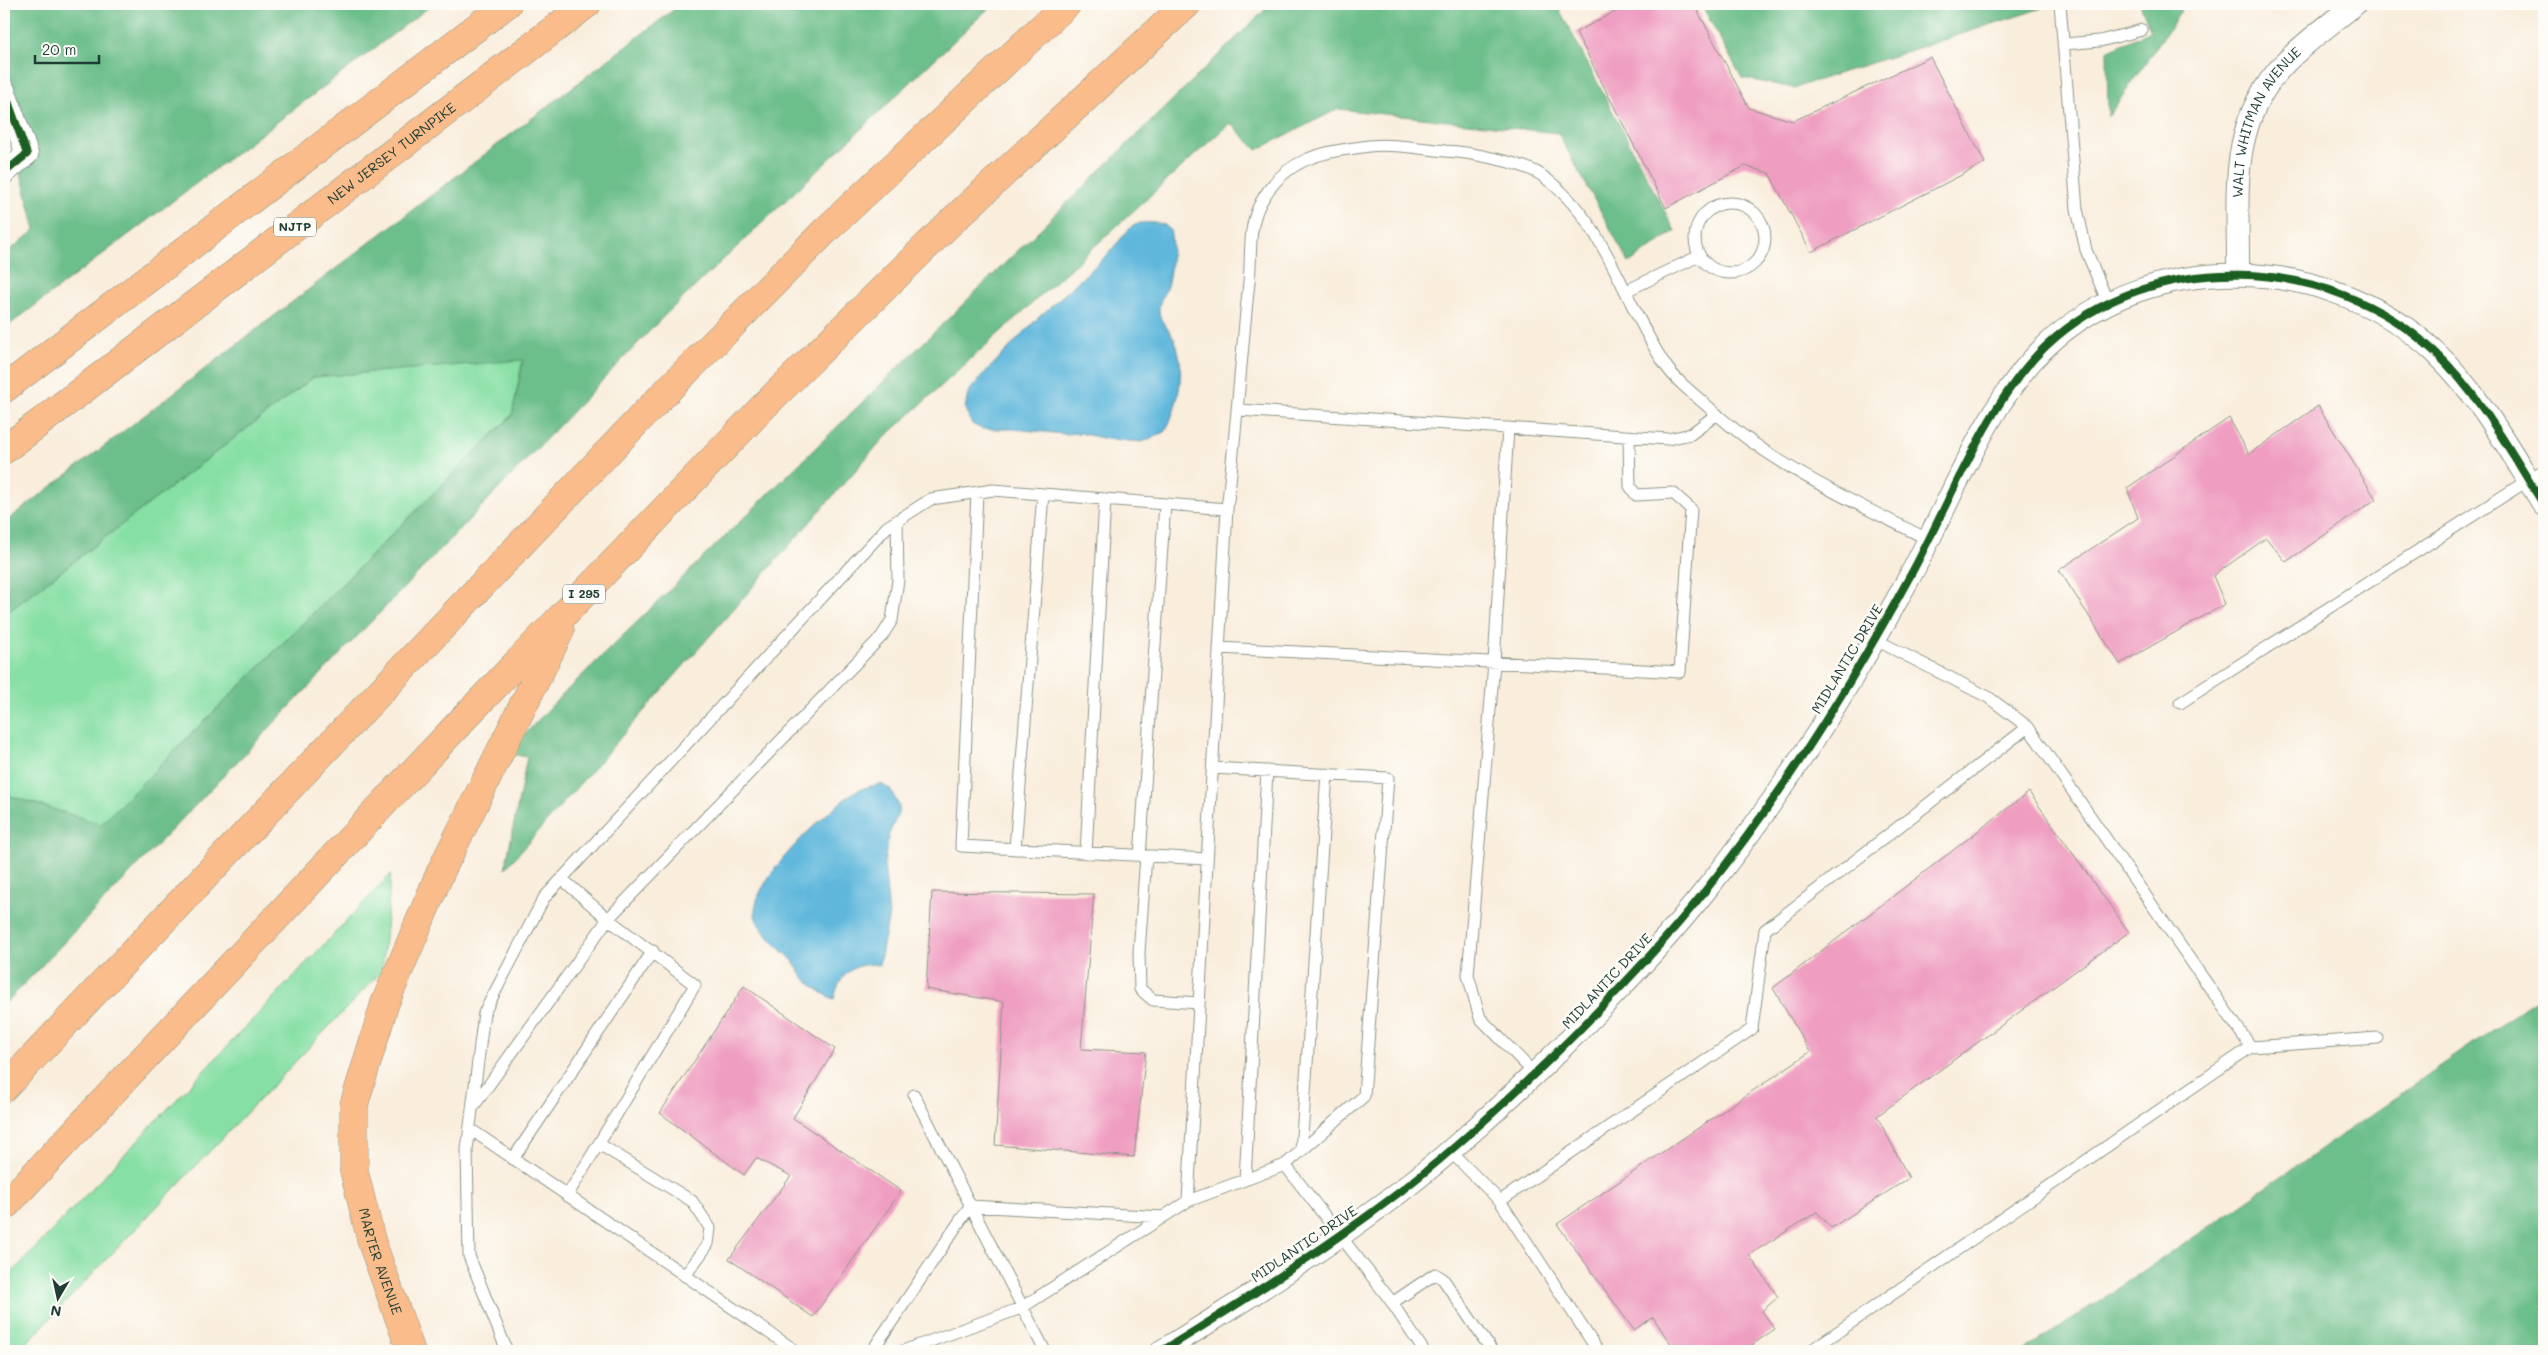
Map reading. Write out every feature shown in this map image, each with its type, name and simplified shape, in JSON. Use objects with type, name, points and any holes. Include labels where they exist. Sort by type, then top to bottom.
[{"type":"main road","points":[[4,389],[507,4]]},
{"type":"main road","name":"NEW JERSEY TURNPIKE","points":[[4,450],[587,4]]},
{"type":"main road","points":[[4,1088],[648,410],[826,230],[1067,4]]},
{"type":"main road","name":"I 295","points":[[4,1207],[759,412],[902,270],[1076,104],[1187,4]]},
{"type":"main road","name":"MARTER AVENUE","points":[[411,1351],[372,1243],[354,1170],[354,1105],[385,1003],[441,871],[573,606]]},
{"type":"street","name":"WALT WHITMAN AVENUE","points":[[2238,273],[2240,153],[2244,131],[2253,107],[2263,90],[2286,63],[2355,4]]},
{"type":"street","points":[[4,90],[27,154],[4,173]]},
{"type":"street","name":"MIDLANTIC DRIVE","points":[[1162,1351],[1282,1275],[1402,1190],[1450,1151],[1535,1074],[1639,967],[1704,892],[1788,778],[1874,639],[1929,540],[1988,424],[2011,388],[2046,346],[2084,317],[2108,303],[2149,286],[2187,277],[2238,273],[2308,284],[2340,295],[2388,318],[2416,336],[2440,357],[2473,394],[2537,476],[2544,506]]},
{"type":"lane","points":[[2060,4],[2077,209],[2086,250],[2108,303]]},
{"type":"lane","points":[[2064,44],[2100,41],[2142,30]]},
{"type":"lane","points":[[1188,1201],[1227,509],[1239,410],[1252,226],[1261,202],[1291,166],[1314,156],[1339,150],[1376,145],[1474,153],[1538,173],[1569,199],[1594,233],[1626,291],[1641,324],[1666,367],[1717,414],[1792,470],[1929,540]]},
{"type":"lane","points":[[1726,203],[1738,204],[1749,208],[1758,216],[1766,237],[1764,249],[1750,268],[1728,274],[1717,271],[1707,265],[1699,256],[1695,245],[1695,233],[1699,222],[1710,210],[1726,203]]},
{"type":"lane","points":[[1626,291],[1699,256]]},
{"type":"lane","points":[[1239,410],[1678,438],[1696,430],[1717,414]]},
{"type":"lane","points":[[1508,428],[1494,663],[1468,974],[1480,1018],[1535,1074]]},
{"type":"lane","points":[[1220,648],[1680,672],[1691,508],[1673,493],[1636,495],[1630,486],[1629,436]]},
{"type":"lane","points":[[2180,703],[2537,476]]},
{"type":"lane","points":[[507,1351],[469,1256],[467,1150],[484,1012],[544,898],[887,528],[931,499],[993,490],[1227,509]]},
{"type":"lane","points":[[977,493],[961,846],[1207,859]]},
{"type":"lane","points":[[1015,849],[1043,494]]},
{"type":"lane","points":[[1086,853],[1105,499]]},
{"type":"lane","points":[[1165,504],[1143,856],[1139,952],[1140,989],[1153,1000],[1199,1003]]},
{"type":"lane","points":[[472,1108],[608,919],[882,636],[892,620],[898,580],[897,521]]},
{"type":"lane","points":[[1874,639],[1988,697],[2028,727],[2251,1047]]},
{"type":"lane","points":[[1500,1202],[1752,1029],[1766,930],[2028,727]]},
{"type":"lane","points":[[902,1351],[1021,1308],[1188,1201],[1285,1165],[1364,1096],[1388,778],[1213,768]]},
{"type":"lane","points":[[1245,1180],[1267,771]]},
{"type":"lane","points":[[1301,1151],[1327,774]]},
{"type":"lane","points":[[562,879],[608,919],[653,951],[695,985],[568,1196]]},
{"type":"lane","points":[[514,1159],[653,951]]},
{"type":"lane","points":[[1810,1351],[2251,1047],[2378,1038]]},
{"type":"lane","points":[[914,1094],[1021,1308],[1045,1351]]},
{"type":"lane","points":[[470,1129],[796,1351]]},
{"type":"lane","points":[[599,1144],[692,1201],[710,1228],[708,1244],[685,1276]]},
{"type":"lane","points":[[1450,1151],[1500,1202],[1598,1351]]},
{"type":"lane","points":[[1285,1165],[1392,1303],[1424,1351]]},
{"type":"lane","points":[[970,1206],[1163,1217]]},
{"type":"lane","points":[[872,1351],[970,1206]]},
{"type":"lane","points":[[1392,1303],[1435,1274],[1442,1279],[1492,1351]]},
{"type":"green space","points":[[4,4],[433,4],[4,329],[4,255],[35,230],[4,105]]},
{"type":"green space","points":[[681,4],[782,4],[783,6],[787,4],[993,4],[665,315],[4,1005],[4,794],[101,824],[512,416],[523,360],[314,377],[4,615],[4,523]]},
{"type":"green space","points":[[1271,4],[1563,4],[1558,7],[1675,231],[1629,263],[1558,133],[1338,109],[1257,150],[1230,123],[883,439],[505,869],[527,757],[507,753],[562,695]]},
{"type":"green space","points":[[1701,4],[2042,4],[2042,8],[1794,88],[1742,78]]},
{"type":"green space","points":[[2140,4],[2186,4],[2108,117],[2107,51],[2151,31]]},
{"type":"green space","points":[[523,359],[512,415],[101,824],[4,794],[4,615],[314,377]]},
{"type":"green space","points":[[391,874],[382,971],[19,1351],[4,1351],[4,1281]]},
{"type":"green space","points":[[2544,994],[2544,1351],[2024,1351],[2221,1219]]},
{"type":"water","points":[[1140,223],[1156,223],[1167,226],[1172,240],[1169,275],[1167,286],[1160,302],[1159,312],[1178,350],[1181,374],[1174,410],[1165,432],[1142,442],[1107,439],[1080,433],[1064,434],[1014,429],[982,429],[972,424],[965,409],[968,393],[979,379],[1037,319],[1106,256],[1131,227]]},
{"type":"water","points":[[881,784],[890,789],[899,806],[898,814],[889,834],[884,864],[889,915],[879,965],[862,965],[849,972],[839,983],[834,999],[807,981],[793,961],[760,927],[755,915],[757,900],[777,866],[792,848],[826,815],[856,791]]},
{"type":"building","points":[[1630,4],[1694,4],[1749,108],[1793,121],[1930,57],[1985,163],[1811,252],[1769,173],[1745,166],[1666,208],[1576,32]]},
{"type":"building","points":[[2318,406],[2376,499],[2286,562],[2266,538],[2213,576],[2225,604],[2120,664],[2059,570],[2138,518],[2127,488],[2229,418],[2249,454]]},
{"type":"building","points":[[2029,792],[2129,932],[1877,1116],[1909,1178],[1831,1228],[1817,1212],[1749,1255],[1778,1297],[1762,1311],[1775,1329],[1743,1351],[1675,1351],[1653,1317],[1634,1330],[1557,1224],[1810,1052],[1773,988]]},
{"type":"building","points":[[932,892],[1094,894],[1081,1049],[1146,1052],[1134,1157],[995,1145],[1004,1002],[926,989]]},
{"type":"building","points":[[744,986],[835,1049],[793,1118],[901,1191],[813,1317],[729,1259],[791,1176],[756,1158],[744,1175],[660,1113]]},
{"type":"cycle path","points":[[4,90],[27,154],[4,173]]},
{"type":"cycle path","points":[[1162,1351],[1314,1254],[1401,1191],[1440,1160],[1550,1059],[1649,957],[1734,854],[1814,738],[1864,658],[1910,576],[1970,455],[2005,395],[2046,346],[2089,314],[2137,291],[2188,278],[2241,275],[2294,281],[2345,296],[2393,320],[2435,352],[2452,369],[2481,406],[2544,505]]}]
